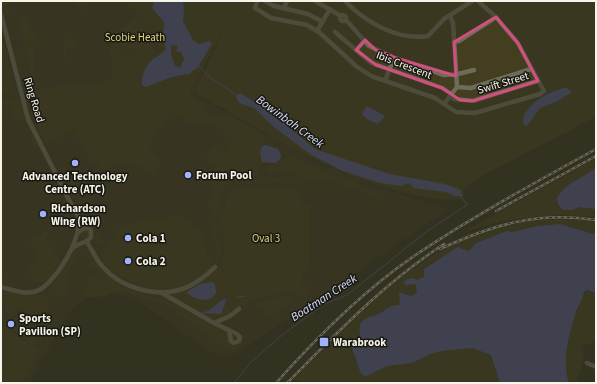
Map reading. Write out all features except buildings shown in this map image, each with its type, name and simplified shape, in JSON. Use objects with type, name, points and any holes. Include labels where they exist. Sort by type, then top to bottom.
[{"type":"street","points":[[257,1],[255,8],[267,16],[307,25],[317,31],[363,71],[385,81],[435,98],[456,112],[475,113],[540,94],[544,91],[518,43],[496,17],[478,1]]},
{"type":"street","points":[[265,1],[274,6],[308,14],[323,22]]},
{"type":"street","points":[[284,8],[287,1]]},
{"type":"street","points":[[315,1],[344,18],[376,50],[393,58],[443,75],[456,75],[474,70]]},
{"type":"street","points":[[346,1],[352,8],[382,28],[408,38],[428,36],[444,19],[472,1]]},
{"type":"street","points":[[344,18],[352,8]]},
{"type":"street","points":[[317,31],[330,9]]},
{"type":"street","name":"Ring Road","points":[[1,14],[28,119],[74,208],[86,228],[92,232],[87,241]]},
{"type":"street","points":[[444,104],[457,87],[453,24],[450,16]]},
{"type":"street","points":[[454,42],[459,41],[496,17]]},
{"type":"street","name":"Ibis Crescent","points":[[335,32],[371,63],[442,88],[451,95]]},
{"type":"street","points":[[356,50],[365,40]]},
{"type":"street","points":[[385,81],[393,58]]},
{"type":"street","points":[[457,87],[471,88],[531,69]]},
{"type":"street","name":"Swift Street","points":[[451,95],[454,99],[473,101],[538,81]]},
{"type":"street","name":"Ring Road","points":[[74,208],[79,222],[78,233]]},
{"type":"street","points":[[1,288],[26,293],[44,288],[52,280],[78,233],[86,228]]},
{"type":"street","points":[[78,233],[80,240],[87,241]]},
{"type":"street","points":[[87,241],[102,267],[111,275],[138,289],[160,292],[182,289],[203,278],[215,267]]},
{"type":"street","points":[[67,255],[74,246],[87,241]]},
{"type":"street","points":[[160,292],[229,331]]},
{"type":"street","points":[[214,323],[230,316],[239,309]]},
{"type":"street","points":[[587,363],[596,367]]},
{"type":"highlighted area","points":[[496,17],[518,43],[538,81],[473,101],[460,100],[442,88],[376,65],[356,50],[365,40],[376,50],[396,58],[456,76],[454,42]]},
{"type":"shaded area","points":[[1,1],[220,1],[221,27],[193,94],[318,163],[390,191],[449,209],[236,354],[218,357],[141,303],[110,293],[88,296],[72,308],[29,383],[1,383]]},
{"type":"green space","points":[[1,1],[7,1],[7,5],[11,11],[5,15]]},
{"type":"green space","points":[[74,1],[85,1],[86,4],[81,6],[82,9],[92,4],[93,6],[80,11]]},
{"type":"green space","name":"Scobie Heath","points":[[123,1],[154,1],[152,8],[164,22],[163,38],[166,49],[150,64],[144,73],[142,85],[147,85],[178,77],[196,69],[211,48],[210,41],[199,44],[193,40],[183,21],[183,1],[596,1],[596,117],[478,178],[464,188],[464,195],[461,199],[450,200],[419,196],[389,189],[359,179],[303,154],[194,93],[224,29],[189,92],[211,119],[229,116],[264,135],[266,145],[261,147],[258,175],[239,178],[226,185],[218,196],[222,199],[216,216],[208,222],[212,213],[207,206],[215,189],[207,181],[216,166],[205,158],[213,145],[225,155],[232,137],[206,121],[194,127],[170,111],[148,147],[163,160],[153,176],[133,161],[116,164],[93,173],[91,172],[100,168],[98,163],[92,163],[74,131],[46,143],[34,119],[26,93],[63,85],[107,82],[113,77],[110,45],[115,41],[126,53],[146,57],[126,49],[120,41],[121,32],[124,27],[135,16],[146,25],[150,33],[150,46],[156,51],[151,58],[160,50],[154,35],[146,22],[136,11]]},
{"type":"green space","points":[[24,16],[37,40],[42,39],[25,45],[19,22],[16,24],[14,22]]},
{"type":"green space","points":[[72,37],[75,39],[75,49],[66,49],[66,59],[64,60],[64,43],[68,38]]},
{"type":"green space","points":[[40,42],[38,45],[34,46],[35,81],[38,84],[34,87],[31,85],[34,84],[24,47]]},
{"type":"green space","points":[[1,43],[6,49],[7,64],[1,61]]},
{"type":"green space","points":[[177,45],[178,52],[181,52],[184,59],[180,68],[175,66],[171,54],[171,46]]},
{"type":"green space","points":[[17,49],[26,86],[29,86],[26,90],[22,88],[25,87],[15,50]]},
{"type":"green space","points":[[3,65],[10,68],[12,82],[10,91],[1,93],[1,66]]},
{"type":"green space","points":[[19,98],[42,153],[40,153],[32,144],[33,136],[24,120],[11,118],[11,105],[1,104],[1,99]]},
{"type":"green space","points":[[1,105],[9,107],[7,117],[4,117],[1,135]]},
{"type":"green space","points":[[292,157],[305,164],[383,195],[386,199],[382,202],[371,194],[323,178],[302,180],[301,176],[289,172],[268,173],[267,166]]},
{"type":"green space","points":[[596,158],[596,217],[562,215],[529,217],[497,223],[464,232]]},
{"type":"green space","points":[[263,179],[264,181],[276,179],[293,181],[293,179],[297,182],[296,185],[296,182],[252,182],[252,185],[251,184],[251,182]]},
{"type":"green space","name":"Oval 3","points":[[240,187],[257,188],[257,190],[296,190],[300,195],[302,207],[305,204],[310,206],[309,270],[305,271],[302,269],[302,286],[309,286],[305,295],[300,296],[288,292],[258,298],[233,311],[231,307],[229,307],[231,313],[227,316],[228,296],[221,266],[226,245],[223,244],[225,241],[224,227],[221,226],[221,224],[226,202],[230,193],[234,189]]},
{"type":"green space","points":[[177,215],[200,229],[205,242],[207,257],[212,255],[212,264],[215,269],[221,268],[227,299],[210,310],[201,313],[158,289],[141,286],[118,276],[107,266],[99,251],[105,252],[121,224],[126,227],[148,219],[171,218]]},
{"type":"green space","points":[[571,219],[596,222],[596,233],[593,234],[560,224],[537,226],[493,236],[476,243],[469,251],[462,248],[437,260],[424,269],[424,277],[417,280],[413,278],[407,279],[403,283],[406,285],[416,284],[418,293],[410,296],[406,293],[400,301],[400,305],[372,316],[351,352],[367,376],[387,366],[412,363],[441,351],[472,348],[491,355],[500,383],[299,383],[298,380],[295,381],[294,379],[342,331],[389,287],[442,251],[471,236],[512,223]]},
{"type":"green space","points":[[216,224],[218,227],[216,227],[217,242],[220,242],[220,257],[216,265],[214,261],[218,260],[218,256],[212,226]]},
{"type":"green space","points":[[50,228],[51,230],[45,238],[60,260],[54,273],[48,279],[35,282],[26,268],[40,259],[29,241]]},
{"type":"green space","points":[[85,230],[90,235],[85,240],[80,235]]},
{"type":"green space","points":[[96,234],[104,242],[103,244],[94,245]]},
{"type":"green space","points":[[84,245],[90,253],[86,256],[79,252],[69,269],[68,288],[60,297],[56,295],[52,287],[75,248]]},
{"type":"green space","points":[[93,258],[117,283],[141,294],[165,300],[174,304],[218,328],[245,340],[245,343],[232,351],[178,314],[165,303],[159,303],[122,290],[100,297],[85,297],[81,295],[89,282],[88,276],[95,275],[101,280],[104,280],[105,276],[98,268],[91,268],[89,264]]},
{"type":"green space","points":[[1,266],[10,282],[14,282],[16,285],[13,287],[1,284]]},
{"type":"green space","points":[[1,290],[23,296],[45,294],[48,304],[45,315],[41,320],[17,306],[12,316],[5,311],[4,305],[1,305]]},
{"type":"green space","points":[[587,290],[596,293],[596,343],[593,342],[582,346],[584,359],[577,380],[581,383],[569,383],[565,360],[569,334],[575,314]]},
{"type":"green space","points":[[292,296],[294,300],[271,316],[255,305],[265,300]]},
{"type":"green space","points":[[227,300],[227,314],[224,317],[213,320],[202,313],[218,315]]},
{"type":"green space","points":[[1,327],[31,345],[26,341],[28,338],[21,334],[23,331],[37,339],[38,337],[38,343],[32,345],[39,351],[20,383],[1,383]]},
{"type":"water","points":[[154,1],[183,1],[183,21],[193,40],[199,44],[210,41],[212,44],[198,67],[189,74],[172,77],[146,87],[142,85],[142,82],[146,67],[150,61],[166,49],[163,38],[164,22],[152,8]],"holes":[[[177,45],[178,48],[176,51],[181,52],[184,59],[180,68],[175,66],[171,54],[171,46]]]},
{"type":"water","points":[[567,88],[572,92],[556,102],[540,108],[527,126],[523,124],[527,111],[538,100],[560,89]]},
{"type":"water","points":[[240,93],[272,113],[315,149],[389,174],[445,184],[461,190],[462,196],[455,196],[446,192],[413,188],[412,185],[408,183],[402,186],[380,183],[343,171],[310,154],[275,128],[254,108],[239,103],[236,96]]},
{"type":"water","points":[[366,107],[369,107],[385,116],[378,124],[367,119],[362,114]]},
{"type":"water","points":[[266,145],[278,149],[281,155],[280,160],[275,163],[262,162],[260,154],[261,147]]},
{"type":"water","points":[[596,167],[596,209],[579,207],[572,210],[563,210],[558,204],[557,198],[570,184],[586,175]]},
{"type":"water","points":[[560,224],[593,234],[596,233],[596,293],[587,290],[584,292],[572,323],[566,357],[569,383],[500,383],[491,355],[472,348],[441,351],[412,363],[387,366],[367,376],[362,375],[352,347],[352,344],[360,338],[360,325],[367,318],[379,314],[387,308],[400,305],[399,292],[411,296],[417,293],[416,284],[406,285],[403,283],[407,279],[413,278],[417,280],[424,277],[424,269],[458,247],[469,251],[476,243],[507,231],[512,232],[537,226]]},
{"type":"water","points":[[212,282],[215,284],[216,293],[210,299],[198,299],[187,293],[200,284]]},
{"type":"water","points":[[227,299],[221,314],[201,313],[210,310],[222,300]]},
{"type":"waterway","name":"Bowinbah Creek","points":[[199,66],[210,78],[237,95]]},
{"type":"waterway","name":"Boatman Creek","points":[[234,383],[251,362],[281,336],[324,304],[347,295],[426,232],[467,205],[460,195]]},
{"type":"waterway","points":[[237,297],[246,296]]},
{"type":"railway","points":[[276,383],[307,349],[358,300],[414,256],[481,214],[596,149]]},
{"type":"railway","points":[[496,211],[596,156]]},
{"type":"railway","points":[[440,249],[478,233],[515,222],[554,217],[596,220]]},
{"type":"railway","points":[[287,383],[343,327],[381,292],[401,275],[444,244]]},
{"type":"place","name":"Advanced Technology Centre (ATC)","points":[[75,163]]},
{"type":"place","name":"Forum Pool","points":[[188,175]]},
{"type":"place","name":"Richardson Wing (RW)","points":[[43,214]]},
{"type":"place","name":"Cola 1","points":[[128,238]]},
{"type":"place","name":"Cola 2","points":[[128,261]]},
{"type":"place","name":"Sports Pavilion (SP)","points":[[11,324]]},
{"type":"place","name":"Warabrook","points":[[324,342]]}]
